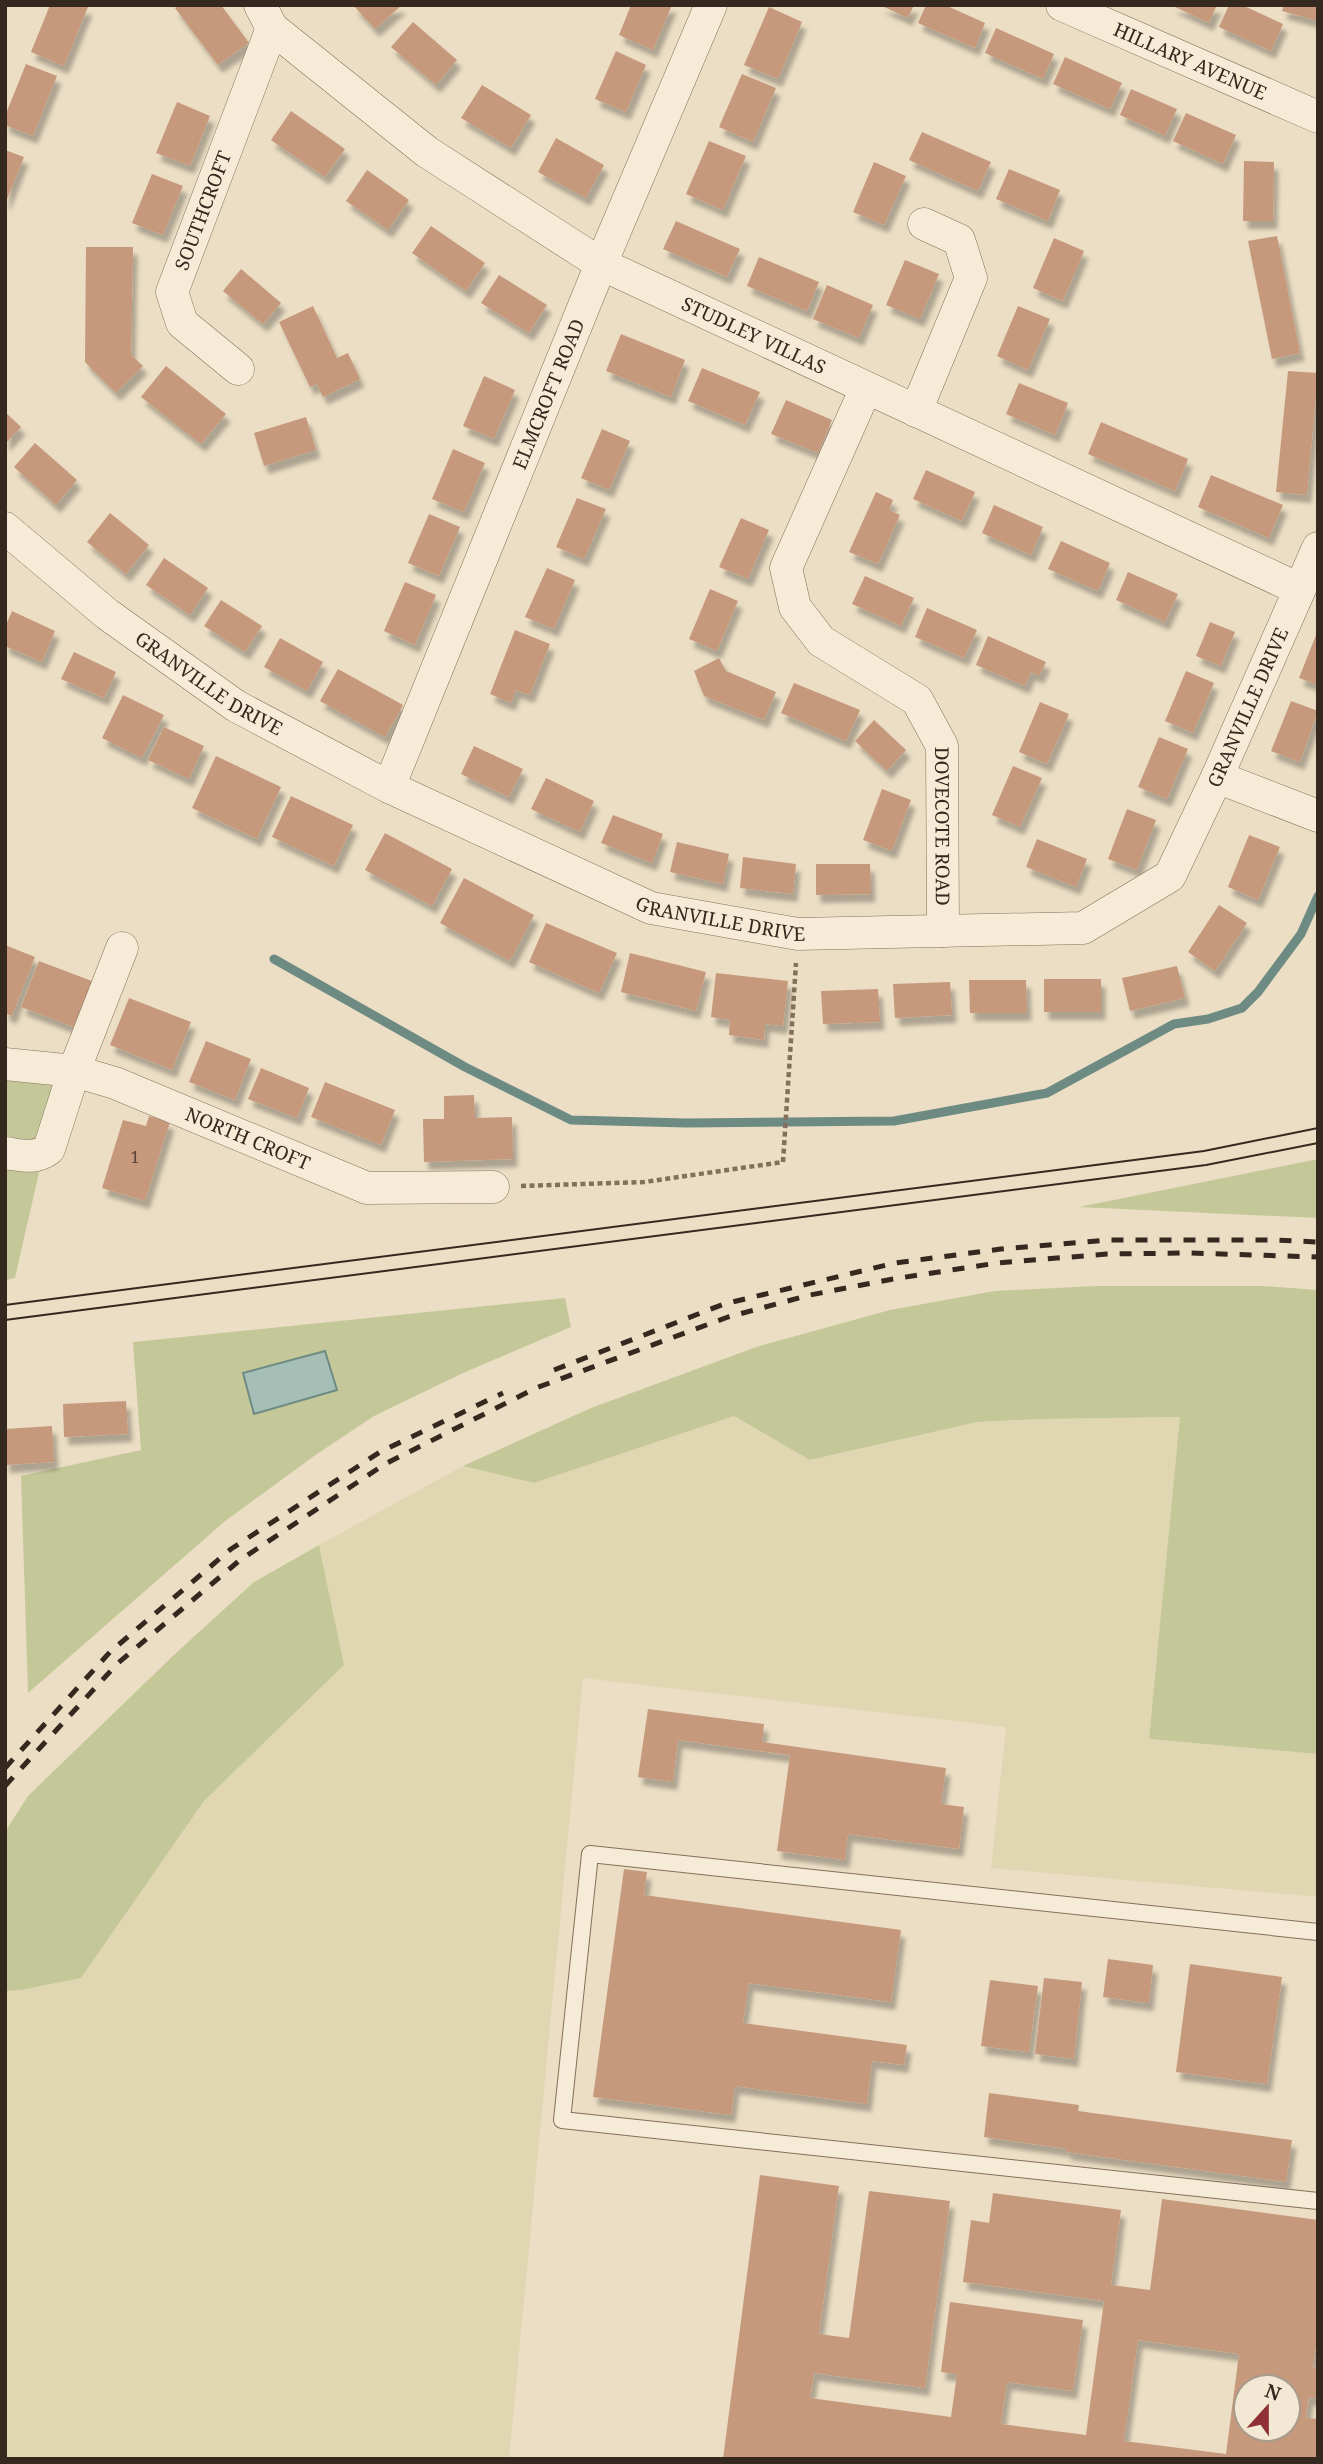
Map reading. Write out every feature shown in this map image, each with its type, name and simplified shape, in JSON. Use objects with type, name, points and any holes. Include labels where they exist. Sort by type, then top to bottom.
[{"type":"street","name":"ELMCROFT ROAD","points":[[389,787],[601,264],[711,5]]},
{"type":"street","name":"HILLARY AVENUE","points":[[1062,5],[1318,117]]},
{"type":"street","name":"STUDLEY VILLAS","points":[[266,17],[427,152],[601,264],[1299,589]]},
{"type":"street","name":"SOUTHCROFT","points":[[238,369],[182,323],[172,292],[266,17]]},
{"type":"street","points":[[916,411],[971,278],[959,240],[924,224]]},
{"type":"street","name":"DOVECOTE ROAD","points":[[866,388],[786,568],[795,607],[821,641],[917,700],[942,746],[943,931]]},
{"type":"street","name":"GRANVILLE DRIVE","points":[[5,528],[107,614],[236,706],[389,787],[651,908],[798,934],[1083,928],[1170,876],[1217,777],[1318,548]]},
{"type":"street","points":[[1217,777],[1318,816]]},
{"type":"street","points":[[5,1153],[33,1157],[49,1149],[74,1071],[122,948]]},
{"type":"street","name":"NORTH CROFT","points":[[5,1063],[74,1071],[116,1083],[367,1188],[493,1187]]},
{"type":"lane","points":[[1318,1932],[590,1854],[562,2120],[1318,2201]]},
{"type":"path","points":[[493,1187],[644,1182],[783,1162],[798,934]]},
{"type":"shaded area","points":[[734,1416],[810,1460],[977,1422],[1181,1417],[1149,1739],[1318,1754],[1318,1897],[991,1868],[1006,1727],[583,1678],[509,2459],[5,2459],[5,1991],[81,1978],[204,1801],[344,1665],[319,1545],[463,1466],[534,1483]]},
{"type":"green space","points":[[5,1071],[60,1080],[15,1278],[5,1280]]},
{"type":"green space","points":[[1318,1159],[1318,1218],[1079,1207]]},
{"type":"green space","points":[[1096,1286],[1262,1286],[1318,1290],[1318,1754],[1149,1739],[1180,1417],[977,1422],[810,1460],[734,1416],[534,1483],[463,1466],[591,1408],[759,1346],[890,1310],[995,1291]]},
{"type":"green space","points":[[565,1298],[571,1327],[463,1373],[374,1416],[314,1456],[224,1522],[28,1693],[21,1476],[141,1450],[133,1342]]},
{"type":"green space","points":[[319,1545],[344,1665],[204,1801],[81,1978],[5,1991],[5,1832],[28,1796],[254,1582]]},
{"type":"water","points":[[325,1351],[337,1390],[254,1414],[243,1373]]},
{"type":"building","points":[[50,5],[88,7],[64,66],[31,52]]},
{"type":"building","points":[[179,5],[221,5],[249,43],[218,65],[175,8]]},
{"type":"building","points":[[353,5],[402,5],[375,29]]},
{"type":"building","points":[[631,5],[672,5],[653,50],[619,35]]},
{"type":"building","points":[[880,5],[914,5],[908,18]]},
{"type":"building","points":[[926,5],[945,5],[985,23],[975,48],[918,23]]},
{"type":"building","points":[[1171,5],[1217,5],[1209,23]]},
{"type":"building","points":[[1229,5],[1242,5],[1283,24],[1271,51],[1219,27]]},
{"type":"building","points":[[1284,5],[1318,5],[1318,21],[1282,11]]},
{"type":"building","points":[[769,7],[802,22],[778,79],[744,65]]},
{"type":"building","points":[[413,22],[457,60],[436,85],[391,47]]},
{"type":"building","points":[[996,28],[1054,54],[1043,79],[985,53]]},
{"type":"building","points":[[616,51],[646,65],[626,112],[595,99]]},
{"type":"building","points":[[1065,57],[1122,83],[1110,109],[1053,84]]},
{"type":"building","points":[[26,64],[57,76],[33,136],[5,125],[5,116]]},
{"type":"building","points":[[742,74],[776,88],[753,142],[719,127]]},
{"type":"building","points":[[482,85],[531,115],[511,148],[461,118]]},
{"type":"building","points":[[1131,89],[1177,109],[1165,136],[1120,115]]},
{"type":"building","points":[[177,102],[210,116],[190,166],[156,153]]},
{"type":"building","points":[[291,111],[345,149],[325,177],[271,140]]},
{"type":"building","points":[[1186,113],[1236,135],[1223,164],[1173,141]]},
{"type":"building","points":[[922,132],[991,162],[978,191],[909,160]]},
{"type":"building","points":[[556,138],[604,165],[586,198],[538,172]]},
{"type":"building","points":[[709,141],[746,156],[723,210],[686,194]]},
{"type":"building","points":[[5,150],[24,157],[5,204]]},
{"type":"building","points":[[1244,161],[1274,162],[1273,221],[1243,221]]},
{"type":"building","points":[[874,162],[906,176],[884,225],[853,212]]},
{"type":"building","points":[[1009,169],[1060,190],[1048,221],[996,199]]},
{"type":"building","points":[[367,170],[409,200],[388,230],[346,201]]},
{"type":"building","points":[[152,174],[183,186],[163,235],[132,223]]},
{"type":"building","points":[[676,221],[740,249],[727,277],[663,249]]},
{"type":"building","points":[[431,226],[485,263],[466,291],[412,253]]},
{"type":"building","points":[[1277,236],[1300,353],[1272,359],[1248,241]]},
{"type":"building","points":[[1054,238],[1084,251],[1063,301],[1033,288]]},
{"type":"building","points":[[86,247],[133,247],[131,355],[143,366],[116,393],[85,362]]},
{"type":"building","points":[[759,257],[819,282],[807,311],[747,286]]},
{"type":"building","points":[[905,260],[939,274],[920,319],[886,305]]},
{"type":"building","points":[[241,269],[281,303],[263,324],[223,291]]},
{"type":"building","points":[[499,275],[547,305],[529,333],[481,303]]},
{"type":"building","points":[[827,285],[873,305],[859,338],[813,319]]},
{"type":"building","points":[[313,306],[337,358],[348,353],[360,379],[323,397],[317,384],[310,387],[279,322]]},
{"type":"building","points":[[1018,306],[1050,319],[1028,370],[997,356]]},
{"type":"building","points":[[621,334],[685,360],[671,397],[606,371]]},
{"type":"building","points":[[166,366],[226,414],[201,444],[141,397]]},
{"type":"building","points":[[702,368],[760,392],[745,425],[688,401]]},
{"type":"building","points":[[1288,371],[1318,373],[1307,495],[1276,492]]},
{"type":"building","points":[[484,376],[515,390],[494,439],[463,426]]},
{"type":"building","points":[[1019,383],[1068,403],[1055,435],[1006,414]]},
{"type":"building","points":[[786,400],[832,420],[818,453],[771,434]]},
{"type":"building","points":[[5,412],[21,427],[5,444]]},
{"type":"building","points":[[306,417],[316,450],[264,466],[254,433]]},
{"type":"building","points":[[1101,422],[1188,459],[1175,491],[1088,454]]},
{"type":"building","points":[[602,429],[630,441],[609,490],[581,478]]},
{"type":"building","points":[[35,443],[77,480],[56,505],[14,467]]},
{"type":"building","points":[[453,449],[485,463],[464,512],[432,499]]},
{"type":"building","points":[[926,470],[975,492],[962,521],[913,499]]},
{"type":"building","points":[[1211,475],[1283,505],[1269,538],[1198,507]]},
{"type":"building","points":[[876,492],[893,500],[889,510],[900,515],[878,564],[849,552]]},
{"type":"building","points":[[577,498],[606,509],[584,559],[556,547]]},
{"type":"building","points":[[994,505],[1043,527],[1031,555],[982,533]]},
{"type":"building","points":[[110,513],[149,545],[126,574],[87,542]]},
{"type":"building","points":[[429,514],[460,527],[439,576],[408,563]]},
{"type":"building","points":[[741,518],[769,530],[748,579],[719,567]]},
{"type":"building","points":[[1061,541],[1110,563],[1098,591],[1048,569]]},
{"type":"building","points":[[164,558],[208,588],[190,615],[146,585]]},
{"type":"building","points":[[547,568],[575,580],[554,629],[525,617]]},
{"type":"building","points":[[1128,572],[1178,594],[1165,622],[1116,600]]},
{"type":"building","points":[[865,576],[914,598],[901,626],[852,604]]},
{"type":"building","points":[[405,582],[436,595],[415,645],[384,631]]},
{"type":"building","points":[[710,589],[738,601],[717,651],[689,639]]},
{"type":"building","points":[[221,600],[262,626],[245,652],[204,626]]},
{"type":"building","points":[[927,608],[977,630],[964,658],[915,637]]},
{"type":"building","points":[[12,611],[55,631],[42,662],[5,646],[5,627]]},
{"type":"building","points":[[1210,622],[1235,632],[1221,666],[1196,656]]},
{"type":"building","points":[[515,630],[550,644],[530,695],[516,690],[511,703],[490,694]]},
{"type":"building","points":[[1318,630],[1318,685],[1299,678]]},
{"type":"building","points":[[988,636],[1046,662],[1039,676],[1031,672],[1025,686],[976,665]]},
{"type":"building","points":[[280,638],[323,662],[307,691],[264,667]]},
{"type":"building","points":[[74,652],[116,672],[104,698],[61,679]]},
{"type":"building","points":[[719,658],[726,671],[776,692],[764,720],[704,696],[694,671]]},
{"type":"building","points":[[338,669],[403,705],[385,737],[320,701]]},
{"type":"building","points":[[1186,671],[1214,683],[1193,733],[1165,721]]},
{"type":"building","points":[[794,683],[860,710],[846,741],[781,713]]},
{"type":"building","points":[[123,695],[164,715],[142,758],[102,738]]},
{"type":"building","points":[[1291,701],[1318,711],[1300,762],[1271,751]]},
{"type":"building","points":[[1040,702],[1069,714],[1047,764],[1019,752]]},
{"type":"building","points":[[874,720],[906,750],[887,771],[855,741]]},
{"type":"building","points":[[164,727],[204,746],[189,779],[148,760]]},
{"type":"building","points":[[1159,737],[1188,749],[1167,799],[1138,787]]},
{"type":"building","points":[[474,746],[523,769],[509,797],[461,774]]},
{"type":"building","points":[[216,756],[281,787],[257,839],[192,808]]},
{"type":"building","points":[[1013,766],[1042,778],[1020,827],[992,815]]},
{"type":"building","points":[[546,778],[594,801],[580,832],[531,809]]},
{"type":"building","points":[[882,789],[911,800],[892,851],[863,840]]},
{"type":"building","points":[[291,796],[353,825],[334,866],[272,837]]},
{"type":"building","points":[[1127,809],[1156,820],[1137,870],[1108,859]]},
{"type":"building","points":[[613,815],[663,834],[652,863],[601,843]]},
{"type":"building","points":[[385,833],[452,869],[432,906],[365,870]]},
{"type":"building","points":[[1249,835],[1280,847],[1258,900],[1228,887]]},
{"type":"building","points":[[1037,839],[1087,859],[1076,887],[1026,867]]},
{"type":"building","points":[[677,842],[729,854],[723,884],[670,872]]},
{"type":"building","points":[[743,857],[796,864],[793,894],[740,888]]},
{"type":"building","points":[[816,864],[870,864],[871,894],[816,895]]},
{"type":"building","points":[[464,878],[534,915],[510,961],[440,923]]},
{"type":"building","points":[[1219,905],[1247,923],[1215,971],[1188,952]]},
{"type":"building","points":[[546,923],[617,953],[599,993],[529,962]]},
{"type":"building","points":[[5,945],[35,957],[12,1016],[5,1013]]},
{"type":"building","points":[[630,953],[706,972],[696,1011],[621,992]]},
{"type":"building","points":[[39,961],[97,983],[79,1029],[21,1007]]},
{"type":"building","points":[[1177,966],[1185,998],[1130,1011],[1122,978]]},
{"type":"building","points":[[716,973],[788,981],[783,1026],[765,1024],[764,1040],[729,1035],[730,1020],[711,1017]]},
{"type":"building","points":[[1044,979],[1101,979],[1101,1012],[1044,1012]]},
{"type":"building","points":[[969,980],[1026,980],[1027,1013],[970,1013]]},
{"type":"building","points":[[950,982],[952,1015],[895,1018],[893,984]]},
{"type":"building","points":[[878,989],[880,1022],[823,1024],[821,991]]},
{"type":"building","points":[[129,998],[191,1022],[172,1070],[110,1045]]},
{"type":"building","points":[[206,1041],[251,1059],[235,1100],[189,1082]]},
{"type":"building","points":[[261,1068],[309,1088],[297,1118],[248,1099]]},
{"type":"building","points":[[325,1082],[395,1110],[381,1145],[311,1117]]},
{"type":"building","points":[[474,1095],[475,1118],[512,1117],[513,1159],[424,1162],[423,1119],[444,1119],[444,1096]]},
{"type":"building","points":[[149,1116],[170,1122],[145,1201],[102,1188],[123,1120],[146,1126]]},
{"type":"building","points":[[126,1401],[128,1434],[64,1437],[63,1404]]},
{"type":"building","points":[[52,1426],[54,1462],[5,1465],[5,1429]]},
{"type":"building","points":[[648,1709],[764,1724],[762,1742],[946,1768],[941,1804],[964,1807],[959,1849],[848,1834],[845,1860],[777,1851],[790,1755],[678,1740],[673,1782],[638,1777]]},
{"type":"building","points":[[624,1869],[647,1872],[644,1895],[901,1930],[891,2002],[749,1983],[743,2023],[907,2045],[904,2065],[872,2061],[867,2104],[735,2086],[731,2115],[593,2097]]},
{"type":"building","points":[[1108,1959],[1153,1965],[1149,2003],[1103,1997]]},
{"type":"building","points":[[1190,1964],[1282,1977],[1267,2084],[1176,2072]]},
{"type":"building","points":[[1044,1978],[1082,1982],[1074,2059],[1035,2054]]},
{"type":"building","points":[[990,1980],[1038,1986],[1029,2052],[981,2046]]},
{"type":"building","points":[[989,2093],[1079,2105],[1078,2111],[1292,2140],[1286,2182],[1066,2152],[1067,2149],[984,2137]]},
{"type":"building","points":[[760,2175],[839,2186],[819,2334],[849,2338],[869,2191],[950,2201],[925,2388],[814,2373],[810,2398],[951,2417],[957,2374],[941,2372],[950,2302],[1083,2320],[1073,2391],[1007,2382],[1001,2424],[1086,2435],[1104,2301],[963,2282],[971,2220],[989,2223],[993,2193],[1121,2210],[1111,2285],[1150,2290],[1162,2199],[1318,2220],[1318,2329],[1313,2368],[1318,2368],[1318,2399],[1309,2397],[1306,2418],[1318,2419],[1318,2459],[723,2459]],"holes":[[[1138,2340],[1239,2354],[1237,2373],[1302,2373],[1302,2443],[1232,2443],[1232,2408],[1226,2454],[1124,2441]]]},
{"type":"waterway","points":[[274,959],[465,1067],[571,1120],[686,1123],[894,1121],[1047,1093],[1174,1024],[1208,1019],[1242,1008],[1258,992],[1301,934],[1318,896]]},
{"type":"tram line","points":[[5,1305],[1204,1151],[1318,1128]]},
{"type":"tram line","points":[[5,1320],[1206,1165],[1318,1143]]},
{"type":"railway","points":[[554,1370],[724,1304],[895,1263],[1001,1249],[1109,1240],[1318,1242]]},
{"type":"railway","points":[[5,1786],[117,1664],[240,1560],[385,1464],[536,1388],[728,1317],[810,1295],[893,1279],[997,1263],[1107,1254],[1188,1253],[1318,1257]]},
{"type":"railway","points":[[5,1768],[110,1652],[231,1549],[380,1452],[503,1393]]}]
